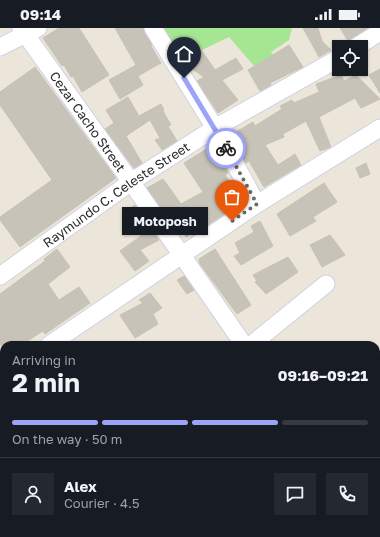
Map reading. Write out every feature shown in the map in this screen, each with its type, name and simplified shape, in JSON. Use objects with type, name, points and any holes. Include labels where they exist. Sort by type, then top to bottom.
[{"type":"street","points":[[153,28],[215,128],[257,204]]},
{"type":"street","points":[[0,47],[28,30]]},
{"type":"street","name":"Cezar Cacho Street","points":[[28,30],[241,341]]},
{"type":"street","points":[[367,40],[380,32]]},
{"type":"street","name":"Raymundo C. Celeste Street","points":[[0,276],[131,182],[215,128],[332,62]]},
{"type":"street","points":[[55,341],[257,204],[380,128]]},
{"type":"street","points":[[256,341],[326,284]]},
{"type":"green space","points":[[159,28],[292,28],[289,40],[271,52],[279,63],[269,68],[264,60],[254,66],[229,37],[202,50],[193,38],[174,50]]},
{"type":"building","points":[[59,28],[79,28],[109,75],[82,92],[73,76],[71,77],[64,65],[62,66],[43,38]]},
{"type":"building","points":[[115,28],[143,28],[161,63],[138,76],[143,85],[120,99],[109,80],[136,65]]},
{"type":"building","points":[[303,28],[318,28],[322,41],[331,50],[319,57]]},
{"type":"building","points":[[340,28],[368,28],[350,40],[347,40]]},
{"type":"building","points":[[193,38],[215,70],[236,58],[243,69],[222,80],[238,100],[218,113],[197,81],[204,77],[188,66],[178,48]]},
{"type":"building","points":[[289,45],[303,67],[270,83],[271,85],[260,91],[248,70]]},
{"type":"building","points":[[35,67],[116,178],[20,247],[0,220],[0,217],[52,180],[0,105],[0,92]]},
{"type":"building","points":[[380,69],[380,93],[369,75]]},
{"type":"building","points":[[338,76],[342,76],[344,81],[357,76],[380,99],[361,108],[355,98],[319,117],[331,147],[320,151],[306,121],[283,134],[284,137],[265,145],[278,165],[295,154],[301,165],[264,187],[249,161],[246,163],[231,135],[253,122],[255,126],[282,109],[280,106],[292,100],[294,103],[319,92],[316,84]]},
{"type":"building","points":[[128,97],[139,116],[161,104],[164,110],[163,111],[171,125],[168,126],[177,141],[162,150],[155,140],[160,138],[150,120],[126,136],[142,163],[134,168],[105,129],[114,123],[106,110]]},
{"type":"building","points":[[213,145],[228,173],[225,175],[234,189],[219,197],[229,211],[200,230],[199,229],[186,237],[181,229],[178,232],[147,188],[163,179],[181,204],[203,192],[184,163]]},
{"type":"building","points":[[366,163],[370,174],[360,178],[356,168]]},
{"type":"building","points":[[324,183],[337,202],[313,217],[316,221],[290,236],[277,214]]},
{"type":"building","points":[[135,205],[159,240],[140,250],[149,261],[135,271],[120,251],[141,236],[127,210]]},
{"type":"building","points":[[260,221],[273,246],[241,265],[234,256],[240,253],[235,243],[254,232],[251,226]]},
{"type":"building","points":[[330,235],[345,255],[322,267],[310,245]]},
{"type":"building","points":[[57,249],[70,267],[48,284],[59,300],[79,287],[90,303],[45,334],[43,331],[27,341],[0,341],[0,294],[45,261],[44,259]]},
{"type":"building","points":[[215,249],[251,305],[237,314],[200,264],[199,259]]},
{"type":"building","points":[[288,257],[298,272],[266,294],[255,282],[257,281],[253,275]]},
{"type":"building","points":[[184,276],[194,290],[187,294],[177,280]]},
{"type":"building","points":[[150,293],[162,308],[153,314],[158,324],[135,338],[120,315],[143,303],[139,300]]},
{"type":"way so far","points":[[226,148],[257,204],[232,221]]},
{"type":"place","name":"Motoposh","points":[[232,221]]},
{"type":"route","points":[[184,78],[226,148]]}]
